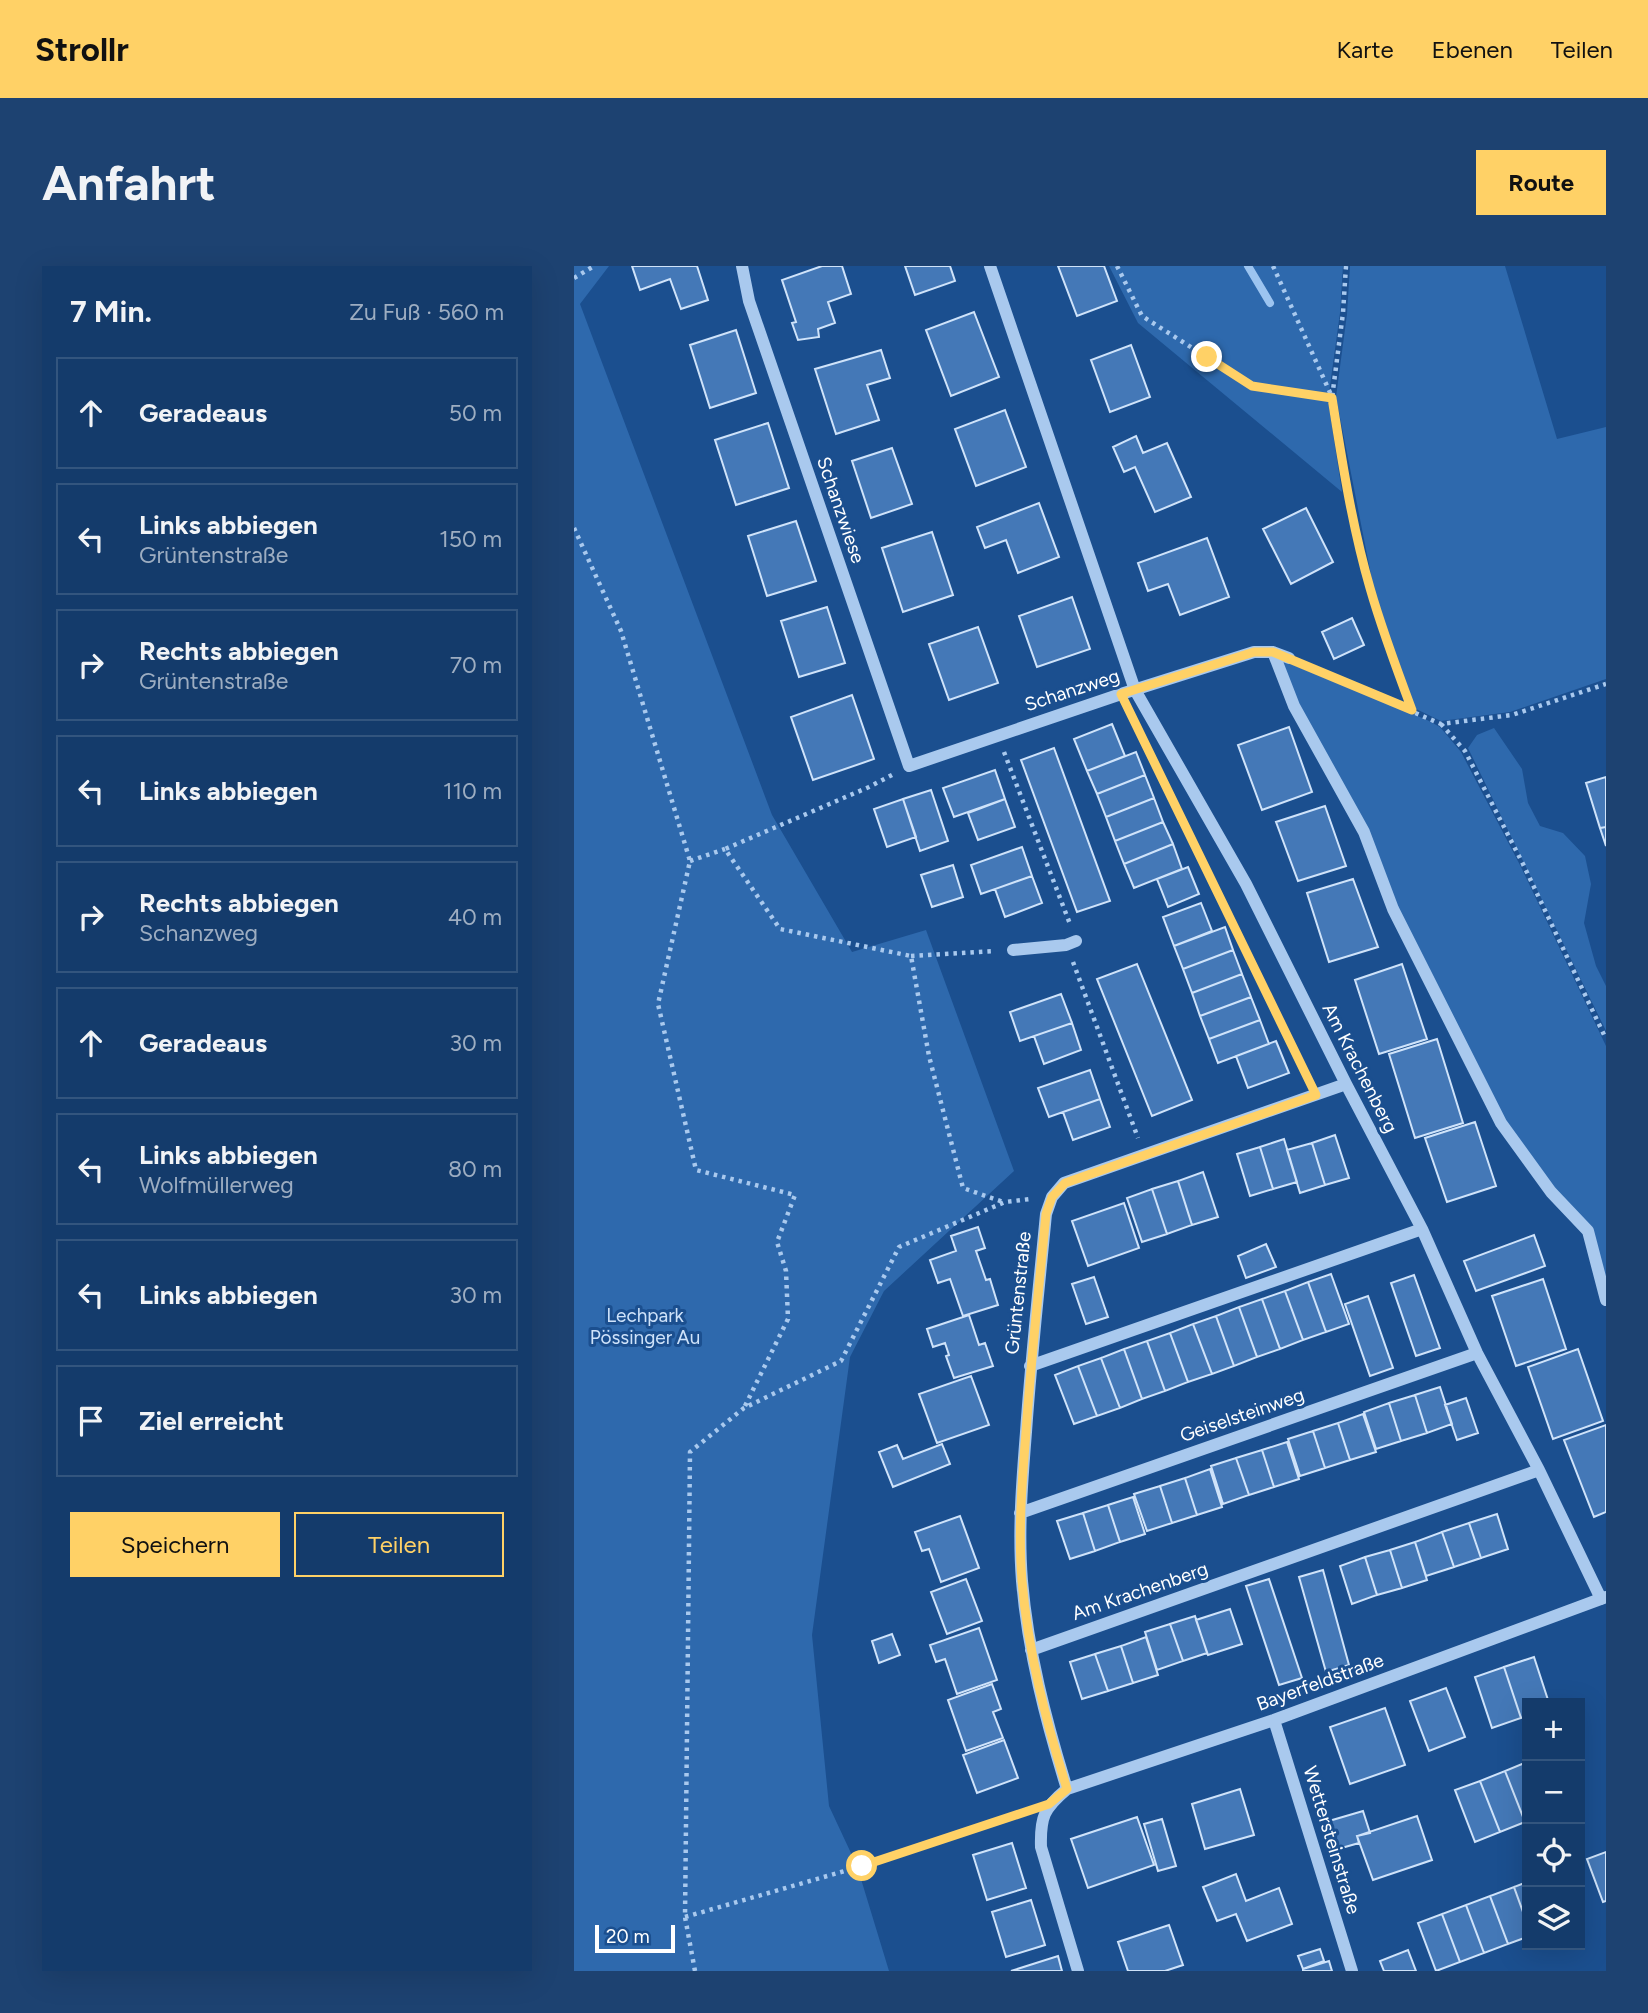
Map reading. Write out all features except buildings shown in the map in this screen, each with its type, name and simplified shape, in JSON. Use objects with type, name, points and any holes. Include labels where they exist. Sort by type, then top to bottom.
[{"type":"street","name":"Schanzwiese","points":[[742,266],[749,301],[909,766]]},
{"type":"street","points":[[990,266],[1135,690]]},
{"type":"street","name":"Schanzweg","points":[[909,766],[1254,652],[1273,652],[1289,658]]},
{"type":"street","points":[[1273,652],[1294,706],[1364,832],[1393,909],[1501,1123],[1551,1192],[1588,1231],[1606,1300]]},
{"type":"street","name":"Am Krachenberg","points":[[1135,690],[1246,884],[1422,1228],[1477,1353],[1604,1598]]},
{"type":"street","points":[[1013,950],[1066,945],[1076,941]]},
{"type":"street","points":[[1052,1197],[1065,1183],[1346,1084]]},
{"type":"street","name":"Grüntenstraße","points":[[1052,1197],[1046,1214],[1030,1366],[1020,1513],[1022,1581],[1031,1650],[1046,1723],[1067,1789]]},
{"type":"street","points":[[1030,1366],[1422,1228]]},
{"type":"street","name":"Geiselsteinweg","points":[[1020,1513],[1477,1353]]},
{"type":"street","name":"Am Krachenberg","points":[[1031,1650],[1539,1470]]},
{"type":"street","name":"Bayerfeldstraße","points":[[1049,1804],[1067,1789],[1274,1720],[1604,1598]]},
{"type":"street","name":"Wettersteinstraße","points":[[1274,1720],[1352,1971]]},
{"type":"street","points":[[1049,1804],[1040,1827],[1041,1847],[1078,1971]]},
{"type":"path","points":[[574,278],[594,266]]},
{"type":"path","points":[[1117,266],[1142,316],[1252,386],[1332,398]]},
{"type":"path","points":[[1273,266],[1332,398],[1347,491],[1369,586],[1387,645],[1412,710]]},
{"type":"path","points":[[1332,398],[1346,266]]},
{"type":"path","points":[[574,528],[621,631],[690,861],[658,1004],[696,1170],[795,1195],[777,1242],[786,1271],[788,1320],[744,1408]]},
{"type":"path","points":[[1289,658],[1441,724],[1465,751],[1523,864],[1606,1039]]},
{"type":"path","points":[[1441,724],[1512,715],[1606,684]]},
{"type":"path","points":[[690,861],[725,849],[869,787],[909,766]]},
{"type":"path","points":[[1010,768],[1076,941]]},
{"type":"path","points":[[1169,793],[1316,1095]]},
{"type":"path","points":[[725,849],[780,929],[911,956],[1013,950]]},
{"type":"path","points":[[911,956],[929,1056],[963,1188],[1005,1202]]},
{"type":"path","points":[[1073,963],[1145,1155]]},
{"type":"path","points":[[695,1971],[685,1917],[690,1452],[744,1408],[841,1361],[900,1247],[1005,1202],[1052,1197]]},
{"type":"path","points":[[685,1917],[862,1866],[1049,1804]]},
{"type":"green space","name":"Lechpark Pössinger Au","points":[[574,266],[609,266],[580,304],[772,815],[852,952],[926,930],[1014,1171],[884,1291],[850,1357],[812,1635],[829,1806],[857,1866],[889,1971],[574,1971]]},
{"type":"green space","points":[[1109,266],[1343,266],[1340,313],[1328,400],[1342,492],[1138,323]]},
{"type":"green space","points":[[1350,266],[1505,266],[1557,439],[1606,427],[1606,679],[1510,712],[1441,721],[1414,708],[1390,644],[1373,585],[1336,397],[1347,314]]},
{"type":"green space","points":[[1279,659],[1440,727],[1461,752],[1521,867],[1606,1046],[1606,1294],[1591,1230],[1554,1191],[1503,1120],[1298,704]]},
{"type":"green space","points":[[1494,728],[1522,769],[1528,803],[1540,826],[1563,833],[1585,856],[1591,884],[1584,923],[1596,966],[1606,986],[1606,1031],[1468,748],[1477,735]]},
{"type":"waterway","points":[[1248,266],[1270,303]]},
{"type":"route","points":[[862,1866],[1049,1804],[1067,1789],[1046,1723],[1031,1650],[1022,1581],[1020,1513],[1030,1366],[1046,1214],[1052,1197],[1065,1183],[1316,1095],[1121,694],[1254,652],[1273,652],[1412,710],[1387,645],[1369,586],[1347,491],[1332,398],[1252,386],[1207,357]]}]
